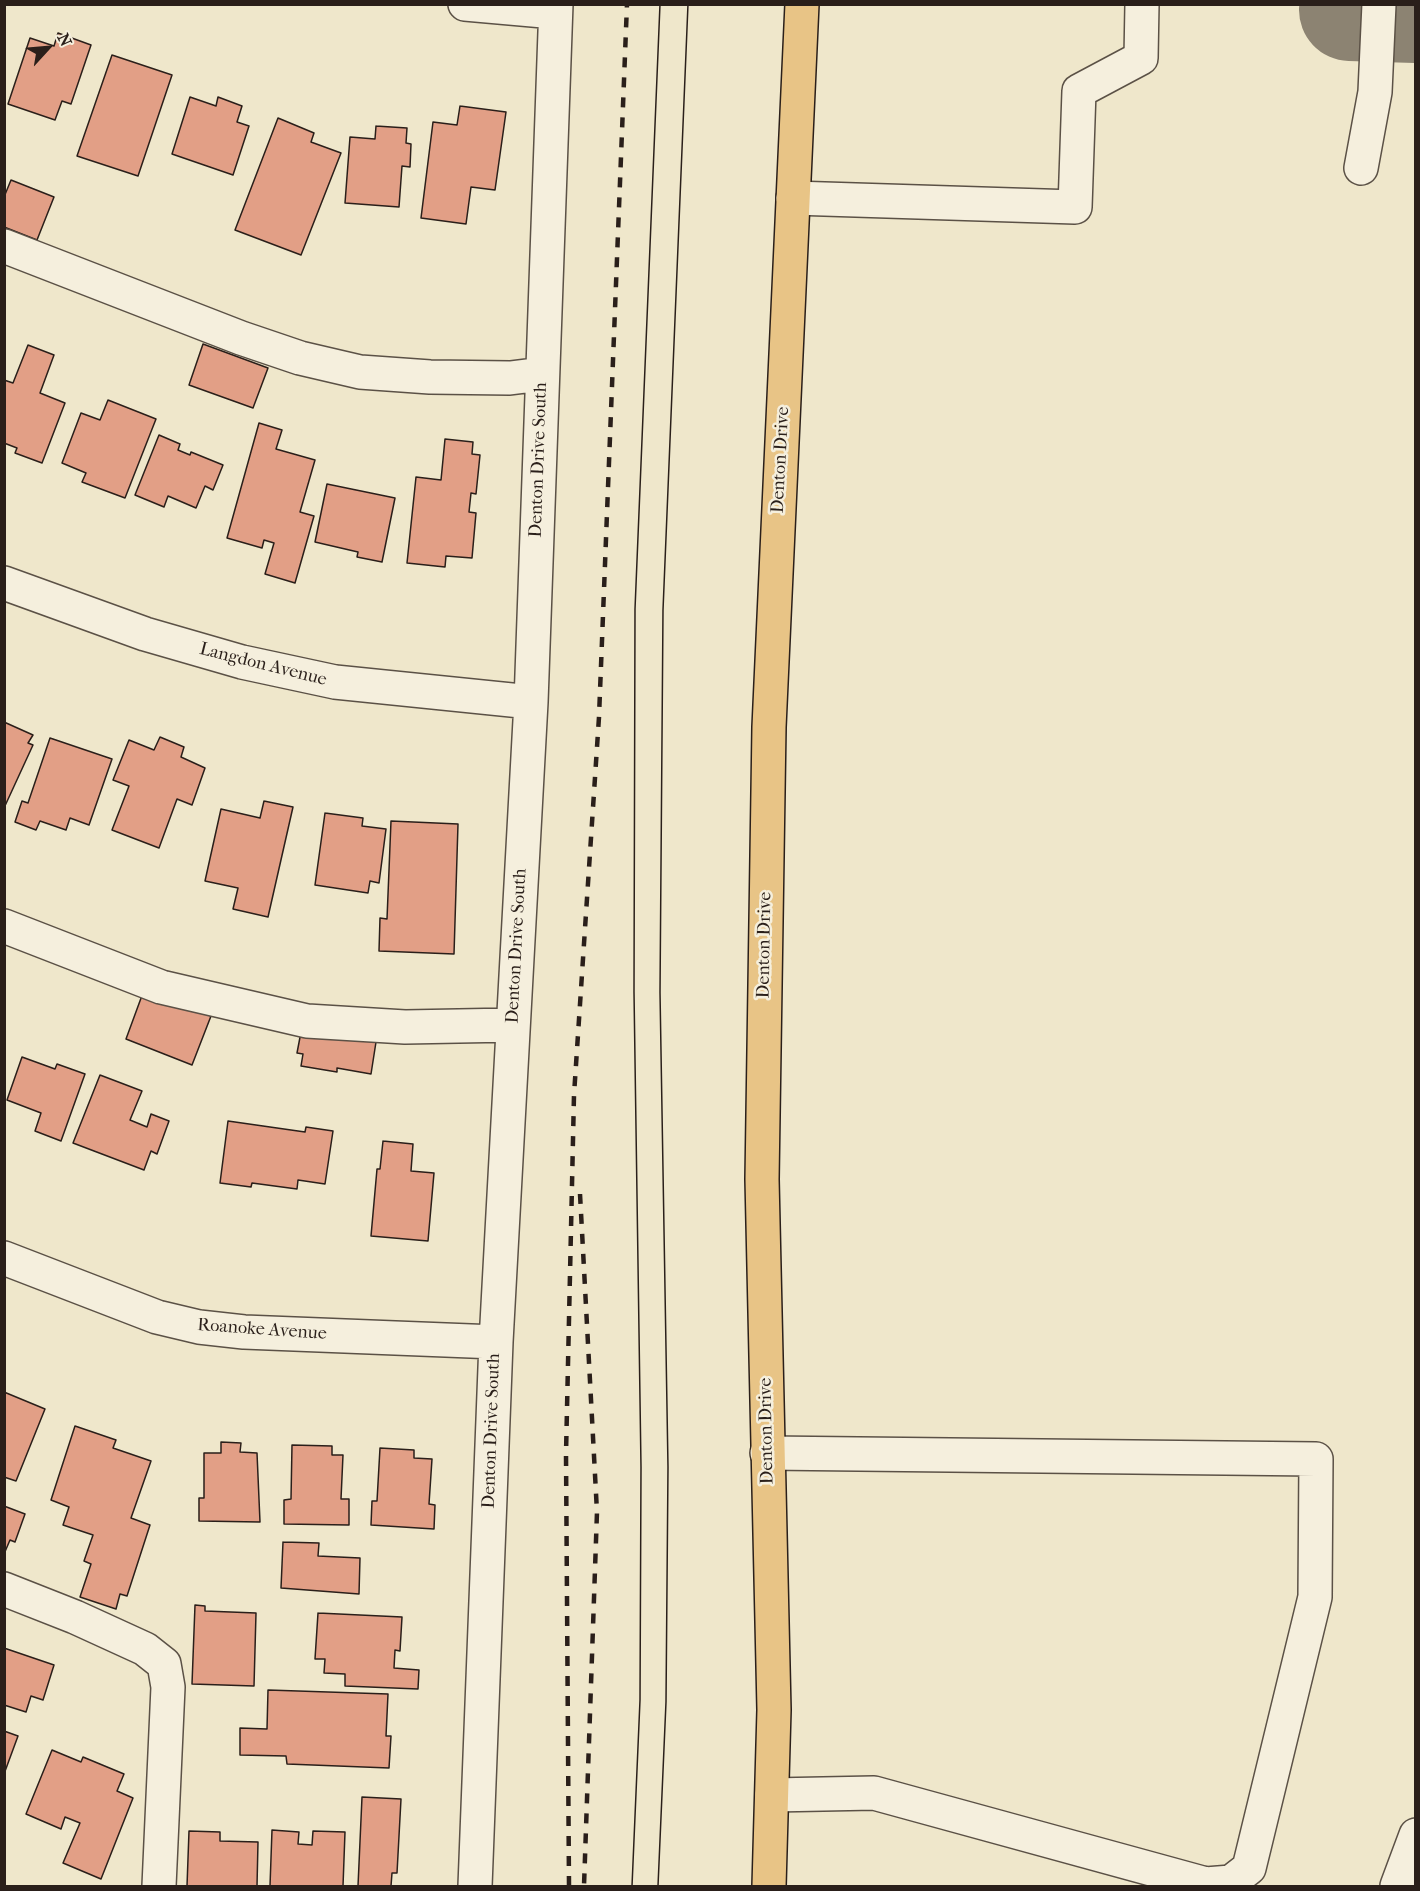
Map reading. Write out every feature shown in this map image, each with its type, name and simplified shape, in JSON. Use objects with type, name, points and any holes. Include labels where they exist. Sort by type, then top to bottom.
[{"type":"main road","name":"Denton Drive","points":[[769,1887],[774,1710],[762,1179],[769,727],[802,4]]},
{"type":"street","points":[[465,4],[555,8]]},
{"type":"street","points":[[793,198],[1075,207],[1078,91],[1141,58],[1142,4]]},
{"type":"street","points":[[1361,168],[1375,92],[1379,4]]},
{"type":"street","name":"Denton Drive South","points":[[475,1887],[496,1342],[531,702],[555,8]]},
{"type":"street","points":[[4,246],[241,338],[320,363],[360,372],[430,377],[510,378],[542,374]]},
{"type":"street","name":"Langdon Avenue","points":[[4,583],[145,634],[242,662],[335,682],[531,702]]},
{"type":"street","points":[[4,926],[161,987],[307,1021],[405,1027],[512,1025]]},
{"type":"street","name":"Roanoke Avenue","points":[[4,1258],[157,1317],[199,1327],[244,1332],[496,1342]]},
{"type":"street","points":[[767,1453],[1316,1459],[1315,1597],[1249,1868],[1231,1882],[1205,1885],[874,1793],[772,1795]]},
{"type":"street","points":[[4,1589],[75,1617],[145,1649],[164,1664],[168,1687],[159,1887]]},
{"type":"street","points":[[1397,1887],[1416,1834]]},
{"type":"building","points":[[58,33],[91,45],[71,104],[62,101],[55,120],[8,104],[30,38],[54,46]]},
{"type":"building","points":[[112,55],[172,75],[138,176],[77,156]]},
{"type":"building","points":[[190,97],[216,106],[218,97],[242,106],[237,122],[249,126],[233,175],[172,154]]},
{"type":"building","points":[[460,106],[506,112],[495,190],[471,187],[466,224],[421,218],[433,122],[457,125]]},
{"type":"building","points":[[278,118],[314,133],[311,142],[341,153],[301,255],[235,230]]},
{"type":"building","points":[[376,126],[407,128],[406,143],[411,144],[410,167],[402,166],[399,207],[345,203],[350,137],[375,139]]},
{"type":"building","points":[[11,180],[54,197],[37,240],[4,227],[4,197]]},
{"type":"building","points":[[203,344],[268,368],[253,408],[189,385]]},
{"type":"building","points":[[28,345],[54,355],[40,393],[65,403],[42,463],[15,453],[17,448],[4,443],[4,380],[13,383]]},
{"type":"building","points":[[108,400],[156,419],[125,498],[82,482],[86,473],[62,463],[81,413],[100,420]]},
{"type":"building","points":[[259,423],[282,430],[276,449],[315,460],[300,512],[314,516],[295,583],[265,574],[274,543],[264,540],[262,548],[227,538]]},
{"type":"building","points":[[159,435],[180,444],[178,450],[190,455],[191,452],[223,465],[213,490],[205,486],[196,508],[168,496],[164,507],[135,495]]},
{"type":"building","points":[[445,439],[473,442],[472,454],[480,455],[476,494],[471,493],[469,512],[476,513],[472,558],[446,556],[445,567],[407,563],[416,477],[441,480]]},
{"type":"building","points":[[327,484],[395,498],[382,562],[357,557],[358,552],[315,542]]},
{"type":"building","points":[[4,722],[33,735],[28,743],[33,745],[4,808]]},
{"type":"building","points":[[160,737],[184,747],[181,757],[205,768],[192,805],[177,799],[159,848],[112,830],[129,786],[113,780],[129,740],[154,750]]},
{"type":"building","points":[[50,738],[112,759],[89,825],[70,818],[66,830],[40,821],[36,830],[15,822],[22,801],[28,803]]},
{"type":"building","points":[[264,801],[293,807],[268,917],[233,909],[238,888],[205,881],[221,809],[260,818]]},
{"type":"building","points":[[325,813],[363,818],[362,826],[386,829],[379,883],[370,881],[368,893],[315,885]]},
{"type":"building","points":[[391,821],[458,824],[454,954],[379,951],[380,918],[387,919]]},
{"type":"building","points":[[144,990],[211,1016],[192,1065],[126,1039]]},
{"type":"building","points":[[301,1032],[376,1042],[371,1074],[337,1068],[337,1072],[301,1066],[303,1054],[297,1053]]},
{"type":"building","points":[[22,1057],[55,1069],[57,1064],[85,1074],[61,1141],[35,1131],[41,1113],[7,1100]]},
{"type":"building","points":[[100,1075],[142,1091],[130,1120],[147,1127],[151,1114],[169,1121],[157,1154],[151,1151],[144,1170],[73,1143]]},
{"type":"building","points":[[228,1121],[305,1132],[306,1127],[333,1131],[325,1184],[298,1180],[297,1189],[252,1183],[251,1187],[220,1183]]},
{"type":"building","points":[[383,1141],[413,1144],[411,1171],[434,1173],[428,1241],[371,1236],[377,1169],[380,1169]]},
{"type":"building","points":[[4,1392],[45,1409],[16,1481],[4,1477]]},
{"type":"building","points":[[75,1426],[116,1440],[113,1448],[151,1461],[131,1518],[150,1525],[127,1596],[120,1594],[116,1609],[80,1597],[91,1564],[84,1561],[93,1535],[63,1525],[69,1507],[51,1500]]},
{"type":"building","points":[[221,1442],[241,1443],[240,1452],[257,1453],[260,1522],[199,1521],[199,1498],[204,1498],[204,1453],[221,1453]]},
{"type":"building","points":[[292,1445],[332,1446],[332,1455],[343,1455],[341,1499],[349,1499],[349,1525],[284,1524],[284,1500],[291,1499]]},
{"type":"building","points":[[380,1448],[414,1450],[414,1458],[432,1459],[429,1504],[435,1505],[434,1529],[371,1525],[372,1501],[377,1501]]},
{"type":"building","points":[[4,1506],[25,1514],[15,1542],[10,1540],[4,1554]]},
{"type":"building","points":[[283,1542],[319,1543],[318,1556],[360,1558],[359,1594],[281,1588]]},
{"type":"building","points":[[195,1605],[205,1606],[205,1611],[256,1613],[254,1686],[192,1684]]},
{"type":"building","points":[[318,1613],[402,1617],[400,1651],[395,1650],[394,1668],[419,1670],[418,1689],[345,1686],[345,1674],[324,1673],[325,1659],[315,1659]]},
{"type":"building","points":[[4,1648],[54,1665],[43,1700],[31,1696],[26,1712],[4,1705]]},
{"type":"building","points":[[268,1690],[388,1694],[386,1736],[391,1736],[389,1768],[287,1764],[286,1756],[240,1755],[240,1728],[267,1729]]},
{"type":"building","points":[[4,1731],[18,1736],[4,1774]]},
{"type":"building","points":[[52,1750],[81,1762],[83,1757],[124,1774],[117,1791],[133,1798],[101,1879],[63,1863],[80,1823],[65,1817],[61,1829],[26,1814]]},
{"type":"building","points":[[362,1797],[401,1799],[397,1873],[392,1873],[391,1886],[358,1886]]},
{"type":"building","points":[[272,1830],[299,1832],[298,1844],[312,1845],[313,1831],[345,1832],[343,1886],[270,1886]]},
{"type":"building","points":[[189,1831],[220,1832],[220,1841],[258,1842],[257,1886],[187,1886]]},
{"type":"taxiway","points":[[1350,10],[1416,12]]},
{"type":"tram line","points":[[632,1886],[640,1700],[641,1467],[634,992],[635,609],[660,4]]},
{"type":"tram line","points":[[658,1886],[666,1702],[668,1467],[660,992],[663,610],[688,4]]},
{"type":"railway","points":[[569,1886],[566,1454],[574,1095],[599,717],[627,4]]},
{"type":"railway","points":[[580,1194],[597,1512],[584,1886]]}]
